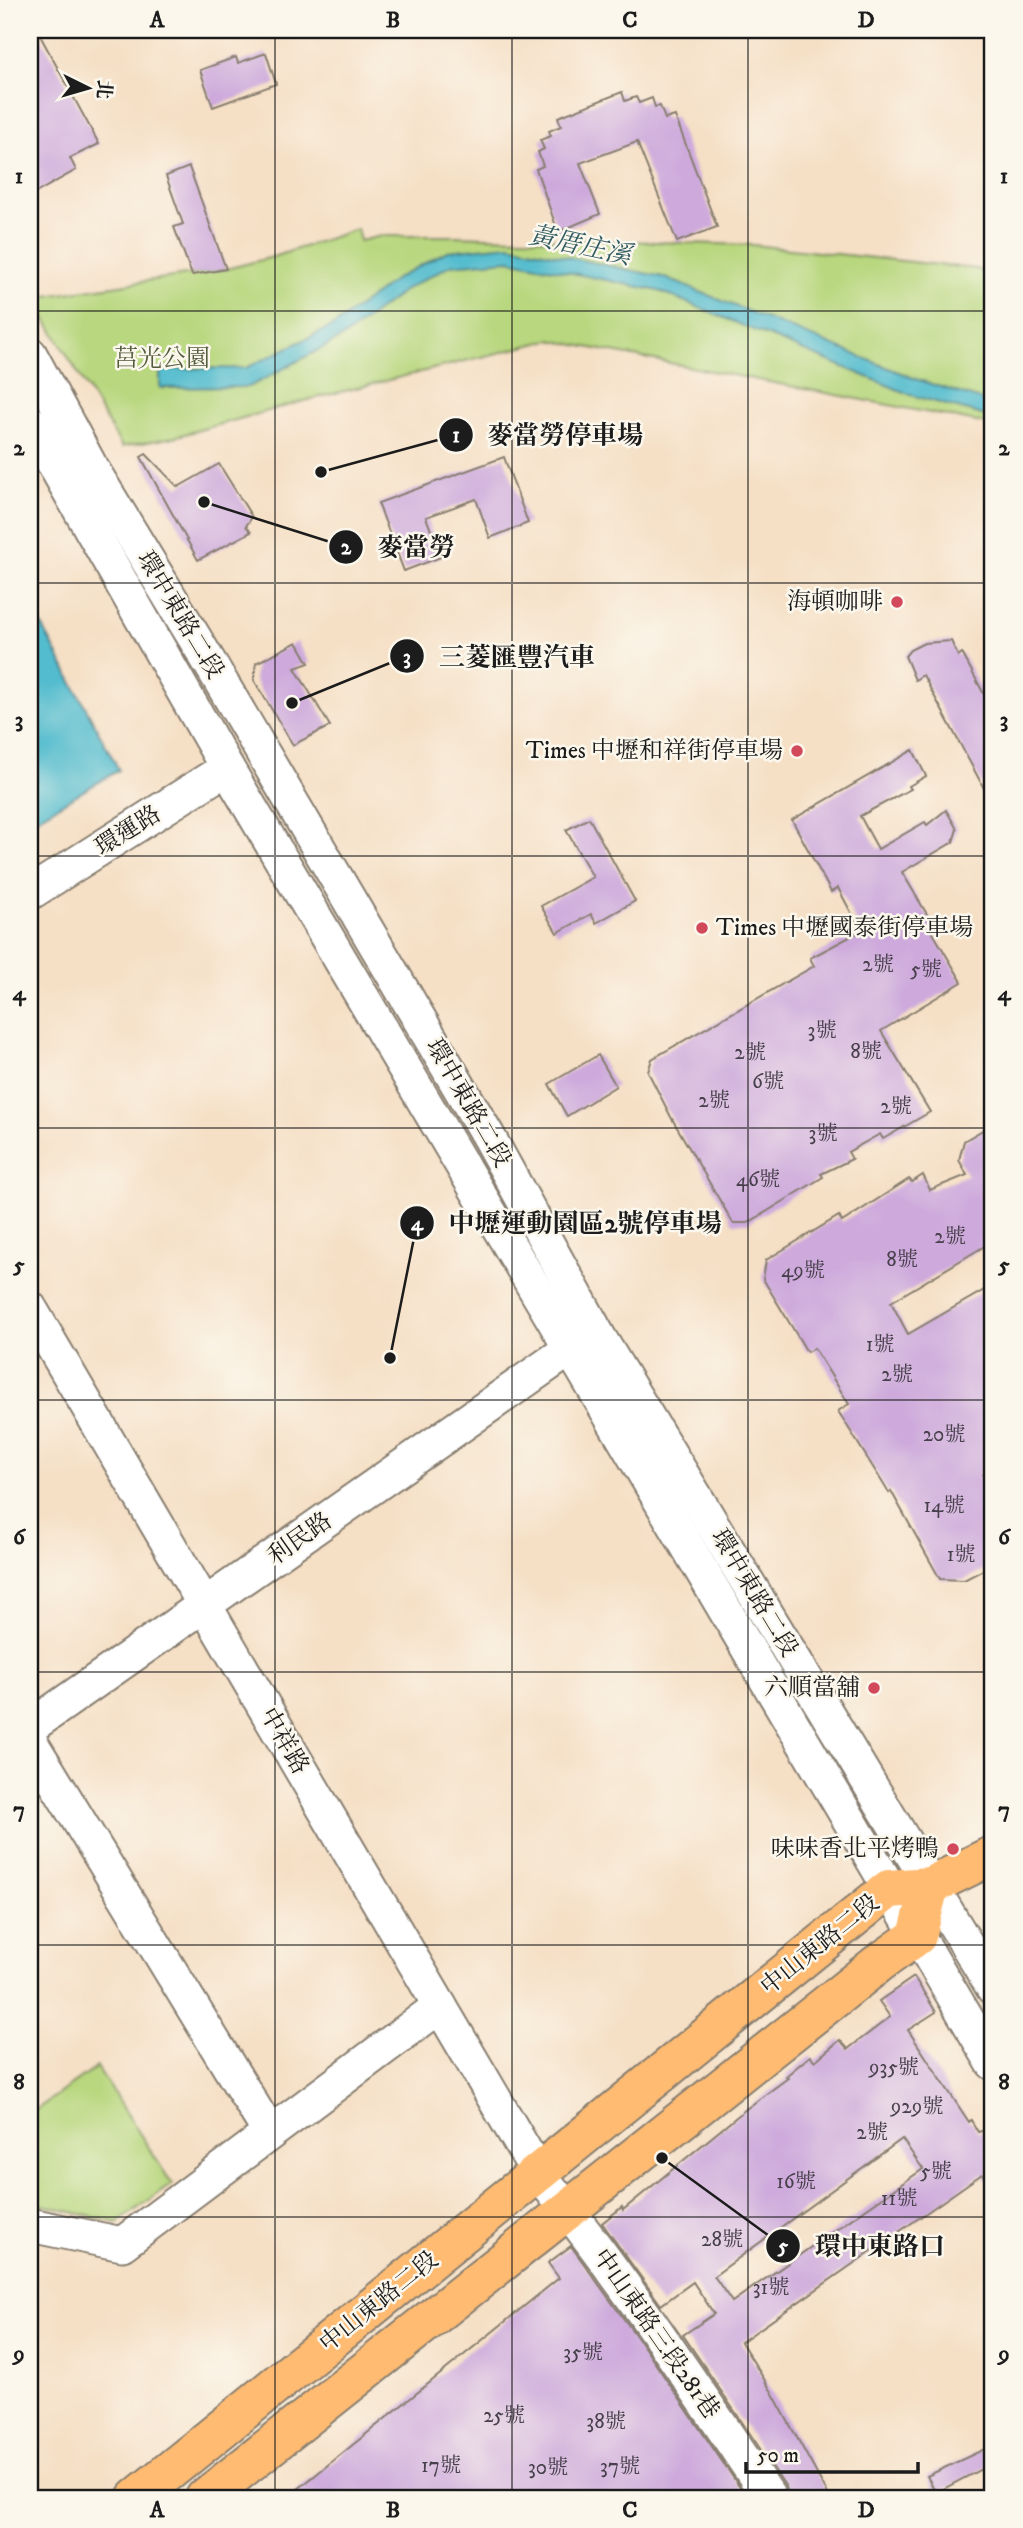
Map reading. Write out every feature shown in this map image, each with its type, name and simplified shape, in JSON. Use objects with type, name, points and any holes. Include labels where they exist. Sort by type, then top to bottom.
[{"type":"main road","points":[[917,1936],[930,1886],[993,1854]]},
{"type":"main road","name":"中山東路二段","points":[[136,2498],[889,1889],[930,1886]]},
{"type":"main road","name":"中山東路二段","points":[[205,2498],[879,1963],[917,1936]]},
{"type":"street","name":"環中東路二段","points":[[30,354],[91,467],[488,1136],[599,1336],[993,1988]]},
{"type":"street","name":"環中東路二段","points":[[30,422],[227,768],[993,2063]]},
{"type":"street","name":"環運路","points":[[30,893],[227,768]]},
{"type":"street","name":"中祥路","points":[[30,1308],[538,2173]]},
{"type":"street","name":"利民路","points":[[30,1727],[569,1349]]},
{"type":"street","points":[[30,1741],[269,2132]]},
{"type":"street","points":[[30,2225],[122,2244],[440,2006]]},
{"type":"street","name":"中山東路三段281巷","points":[[538,2173],[568,2210],[681,2367],[770,2498]]},
{"type":"green space","name":"莒光公園","points":[[357,229],[360,241],[381,236],[454,236],[753,245],[977,269],[993,278],[993,425],[550,340],[308,400],[174,437],[122,447],[33,298],[226,269],[273,257]]},
{"type":"green space","points":[[97,2067],[172,2184],[117,2223],[30,2202],[30,2114]]},
{"type":"water","points":[[510,245],[663,277],[916,379],[993,404],[993,418],[911,395],[659,291],[509,260],[451,265],[406,289],[345,336],[249,387],[160,388],[160,369],[246,368],[335,325],[397,278],[447,251]]},
{"type":"water","points":[[30,603],[119,770],[30,822]]},
{"type":"building","points":[[30,30],[37,30],[99,144],[70,158],[76,170],[30,196]]},
{"type":"building","points":[[266,53],[276,84],[213,107],[200,70],[236,57],[238,63]]},
{"type":"building","points":[[622,92],[625,101],[636,97],[639,103],[652,98],[655,107],[660,106],[665,119],[675,116],[717,227],[677,242],[637,142],[580,163],[600,214],[558,232],[536,169],[543,166],[538,152],[544,149],[540,140],[551,136],[549,131],[561,126],[558,117]]},
{"type":"building","points":[[189,167],[226,269],[192,275],[174,227],[183,224],[166,176]]},
{"type":"building","points":[[146,454],[178,487],[219,464],[252,517],[246,526],[251,532],[198,560],[141,457]]},
{"type":"building","points":[[504,457],[528,523],[490,538],[476,499],[426,517],[441,557],[404,571],[378,503]]},
{"type":"building","points":[[951,641],[958,656],[962,653],[993,711],[993,805],[923,675],[915,680],[905,656],[910,650],[924,643]]},
{"type":"building","points":[[297,642],[309,663],[295,668],[330,726],[293,745],[254,680],[256,663]]},
{"type":"building","points":[[913,750],[926,776],[909,786],[911,789],[860,816],[878,849],[925,822],[927,825],[946,810],[957,829],[953,842],[902,872],[934,926],[930,928],[962,982],[881,1031],[930,1112],[883,1139],[880,1134],[848,1152],[852,1159],[821,1174],[823,1177],[748,1223],[733,1223],[648,1072],[652,1059],[814,966],[810,958],[861,931],[838,888],[831,892],[792,820]]},
{"type":"building","points":[[589,818],[635,901],[596,923],[591,914],[557,933],[541,906],[593,877],[566,830]]},
{"type":"building","points":[[598,1055],[616,1086],[567,1116],[549,1084]]},
{"type":"building","points":[[993,1124],[993,1241],[891,1302],[908,1334],[993,1285],[993,1470],[983,1475],[993,1493],[993,1565],[964,1580],[940,1579],[891,1491],[889,1493],[838,1411],[849,1404],[814,1348],[807,1352],[763,1279],[766,1260],[839,1216],[842,1222],[909,1179],[912,1182],[923,1175],[930,1190],[967,1175],[959,1160],[964,1141]]},
{"type":"building","points":[[914,1977],[936,2012],[908,2030],[969,2122],[971,2120],[978,2132],[993,2128],[993,2187],[982,2174],[741,2342],[772,2392],[830,2498],[789,2498],[786,2487],[683,2335],[714,2314],[693,2282],[661,2305],[602,2223],[622,2207],[623,2210],[788,2078],[786,2076],[810,2056],[815,2061],[840,2040],[848,2049],[890,2017],[879,2001]],"holes":[[[902,2139],[923,2169],[732,2302],[714,2276]]]},
{"type":"building","points":[[571,2246],[747,2498],[287,2498],[559,2278],[548,2263]]},
{"type":"building","points":[[993,2445],[993,2463],[936,2493],[927,2476]]},
{"type":"place","name":"麥當勞停車場","points":[[321,472]]},
{"type":"place","name":"麥當勞","points":[[204,502]]},
{"type":"place","name":"海頓咖啡","points":[[897,602]]},
{"type":"place","name":"三菱匯豐汽車","points":[[292,703]]},
{"type":"place","name":"Times 中壢和祥街停車場","points":[[797,751]]},
{"type":"place","name":"Times 中壢國泰街停車場","points":[[702,928]]},
{"type":"place","name":"中壢運動園區2號停車場","points":[[390,1358]]},
{"type":"place","name":"六順當舖","points":[[874,1688]]},
{"type":"place","name":"味味香北平烤鴨","points":[[953,1849]]},
{"type":"place","name":"環中東路口","points":[[662,2158]]},
{"type":"water label","name":"黃厝庄溪","points":[[580,246]]}]
